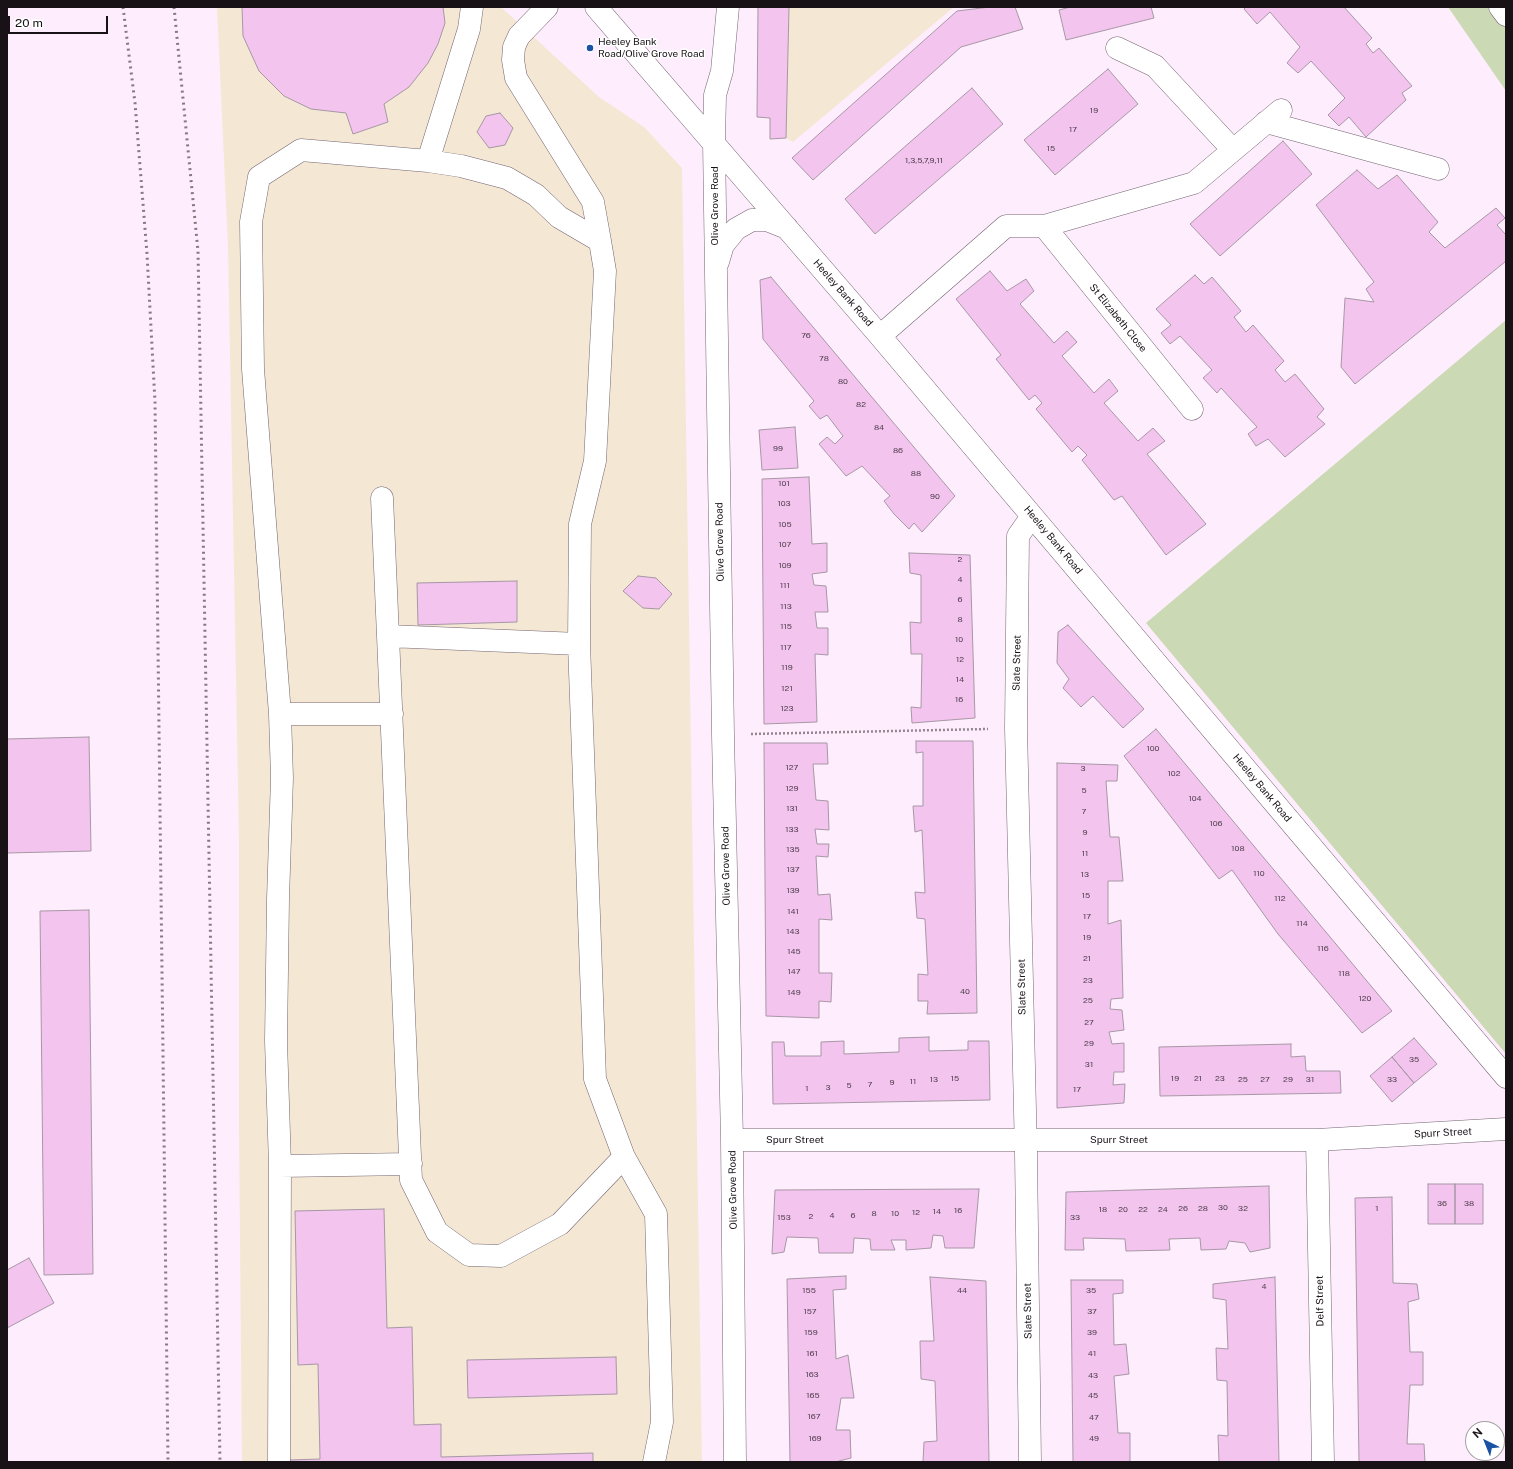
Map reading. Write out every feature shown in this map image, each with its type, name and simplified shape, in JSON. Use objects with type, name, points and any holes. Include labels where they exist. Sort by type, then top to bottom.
[{"type":"street","points":[[428,161],[469,29],[472,7]]},
{"type":"street","points":[[547,7],[519,36],[514,47],[513,60],[516,78],[593,202],[605,271],[595,461],[580,524],[579,644],[595,1079],[624,1157],[656,1214],[662,1422],[654,1462]]},
{"type":"street","name":"Heeley Bank Road","points":[[596,7],[880,336],[1506,1077]]},
{"type":"street","name":"Olive Grove Road","points":[[728,7],[722,71],[715,95],[714,142],[723,735],[732,1140],[735,1462]]},
{"type":"street","points":[[1500,7],[1506,15]]},
{"type":"street","points":[[1117,48],[1155,66],[1233,150]]},
{"type":"street","points":[[880,336],[1006,226],[1044,226],[1194,183],[1274,116],[1438,169]]},
{"type":"street","points":[[279,1462],[280,1166],[276,1041],[278,899],[282,778],[280,714],[254,369],[251,222],[259,177],[301,150],[428,161],[461,166],[507,178],[536,195],[559,217],[600,241]]},
{"type":"street","name":"Olive Grove Road","points":[[715,270],[723,245],[736,229],[752,220],[767,220],[787,228]]},
{"type":"street","name":"St Elizabeth Close","points":[[1044,226],[1192,409]]},
{"type":"street","points":[[382,498],[411,1180],[437,1232],[469,1255],[501,1256],[560,1224],[624,1157]]},
{"type":"street","name":"Slate Street","points":[[1030,1462],[1016,728],[1018,536],[1032,516]]},
{"type":"street","points":[[388,636],[579,644]]},
{"type":"street","points":[[280,714],[392,714]]},
{"type":"street","name":"Spurr Street","points":[[732,1140],[1317,1140],[1506,1129]]},
{"type":"street","name":"Delf Street","points":[[1317,1140],[1323,1462]]},
{"type":"street","points":[[280,1166],[411,1164]]},
{"type":"path","points":[[723,735],[1016,728]]},
{"type":"shaded area","points":[[217,7],[501,7],[599,97],[644,127],[682,168],[702,1462],[242,1462],[239,1127],[239,840],[228,247]]},
{"type":"shaded area","points":[[758,7],[954,7],[793,142],[786,138],[770,139],[770,118],[757,117]]},
{"type":"green space","points":[[1448,7],[1506,7],[1506,91]]},
{"type":"green space","points":[[1506,320],[1506,1054],[1146,623]]},
{"type":"building","points":[[242,7],[443,7],[445,23],[438,44],[428,63],[409,87],[384,104],[388,122],[353,134],[346,113],[311,109],[284,96],[259,71],[243,36]]},
{"type":"building","points":[[758,7],[789,7],[786,138],[770,139],[770,118],[757,117]]},
{"type":"building","points":[[990,7],[1015,7],[1023,29],[961,47],[813,180],[792,158],[957,11]]},
{"type":"building","points":[[1070,7],[1151,7],[1154,18],[1066,40],[1059,10]]},
{"type":"building","points":[[1246,7],[1344,7],[1372,38],[1366,44],[1373,53],[1379,48],[1412,86],[1402,93],[1406,100],[1366,137],[1349,117],[1339,126],[1328,115],[1345,98],[1311,61],[1298,73],[1287,63],[1300,47],[1270,12],[1257,24],[1244,9]]},
{"type":"building","points":[[1108,69],[1138,104],[1055,175],[1024,140]]},
{"type":"building","points":[[972,88],[1003,124],[875,234],[845,199]]},
{"type":"building","points":[[500,113],[513,128],[505,145],[489,148],[477,132],[486,116]]},
{"type":"building","points":[[1283,141],[1312,174],[1220,256],[1190,224]]},
{"type":"building","points":[[1357,170],[1378,189],[1397,175],[1438,222],[1429,232],[1445,248],[1496,208],[1505,218],[1497,225],[1506,235],[1506,261],[1355,384],[1341,367],[1345,298],[1374,302],[1366,289],[1374,282],[1316,205]]},
{"type":"building","points":[[990,271],[1007,291],[1026,279],[1034,291],[1020,304],[1054,343],[1067,331],[1077,342],[1062,356],[1094,393],[1109,379],[1118,391],[1104,403],[1138,441],[1153,428],[1165,441],[1147,454],[1206,524],[1166,555],[1122,496],[1114,500],[1082,460],[1087,455],[1078,446],[1072,452],[1036,409],[1042,403],[1035,395],[1029,400],[996,359],[1001,355],[956,299]]},
{"type":"building","points":[[1195,275],[1204,284],[1212,277],[1241,311],[1234,317],[1246,332],[1253,325],[1284,361],[1275,370],[1285,382],[1295,374],[1324,409],[1317,417],[1325,424],[1285,457],[1268,439],[1256,446],[1248,434],[1257,427],[1221,388],[1217,393],[1203,378],[1212,370],[1180,336],[1170,344],[1161,333],[1171,325],[1156,309]]},
{"type":"building","points":[[771,277],[955,496],[922,532],[914,523],[909,529],[894,514],[884,501],[890,496],[862,466],[846,476],[819,444],[827,437],[835,444],[843,436],[827,415],[820,419],[809,406],[814,401],[763,339],[760,280]]},
{"type":"building","points":[[795,427],[798,468],[762,470],[759,430]]},
{"type":"building","points":[[809,477],[812,544],[827,543],[827,572],[812,574],[814,585],[826,586],[828,612],[815,612],[817,628],[828,628],[828,655],[815,654],[817,722],[764,724],[762,479]]},
{"type":"building","points":[[909,553],[970,555],[975,718],[912,723],[911,707],[921,708],[922,654],[911,654],[910,622],[921,623],[921,575],[910,573]]},
{"type":"building","points":[[638,576],[656,578],[672,594],[659,609],[643,608],[623,591]]},
{"type":"building","points":[[517,581],[517,622],[418,625],[417,583]]},
{"type":"building","points":[[1068,625],[1144,709],[1123,728],[1093,696],[1081,707],[1063,688],[1069,679],[1057,663],[1058,632]]},
{"type":"building","points":[[1156,729],[1392,1011],[1362,1033],[1278,934],[1232,870],[1219,879],[1124,756]]},
{"type":"building","points":[[89,737],[91,851],[7,853],[7,739]]},
{"type":"building","points":[[916,741],[973,741],[977,1013],[927,1014],[928,1001],[918,1001],[918,974],[928,975],[925,919],[917,918],[915,892],[925,893],[922,830],[915,832],[913,806],[923,806],[923,752],[916,753]]},
{"type":"building","points":[[764,743],[827,743],[828,764],[813,764],[816,800],[828,801],[829,830],[815,829],[817,844],[829,844],[828,857],[816,856],[818,895],[830,894],[832,920],[819,919],[819,973],[832,973],[831,1002],[819,1001],[819,1018],[766,1016]]},
{"type":"building","points":[[1057,763],[1118,765],[1117,781],[1106,781],[1110,837],[1119,837],[1123,881],[1108,881],[1108,924],[1121,920],[1123,998],[1111,999],[1110,1009],[1122,1010],[1124,1030],[1109,1032],[1112,1044],[1124,1043],[1124,1072],[1114,1072],[1113,1085],[1125,1084],[1124,1103],[1057,1108]]},
{"type":"building","points":[[89,910],[93,1274],[44,1275],[40,911]]},
{"type":"building","points":[[929,1037],[929,1051],[968,1050],[968,1041],[989,1041],[990,1100],[773,1104],[772,1042],[784,1042],[785,1056],[821,1056],[821,1042],[844,1041],[844,1054],[899,1052],[899,1038]]},
{"type":"building","points":[[1414,1038],[1437,1064],[1414,1083],[1392,1057]]},
{"type":"building","points":[[1291,1044],[1291,1057],[1305,1056],[1306,1071],[1340,1071],[1341,1093],[1160,1096],[1159,1047]]},
{"type":"building","points":[[1392,1057],[1414,1083],[1392,1102],[1370,1076]]},
{"type":"building","points":[[1428,1184],[1455,1184],[1455,1224],[1428,1224]]},
{"type":"building","points":[[1455,1184],[1483,1184],[1483,1224],[1455,1224]]},
{"type":"building","points":[[1269,1186],[1270,1248],[1250,1252],[1245,1243],[1229,1241],[1226,1249],[1201,1250],[1200,1238],[1169,1239],[1170,1250],[1126,1251],[1125,1239],[1083,1238],[1084,1250],[1065,1250],[1066,1192]]},
{"type":"building","points":[[979,1189],[974,1248],[945,1248],[943,1236],[933,1235],[931,1248],[906,1250],[906,1240],[891,1240],[895,1250],[871,1250],[870,1239],[854,1238],[853,1253],[819,1253],[818,1238],[787,1237],[784,1252],[772,1254],[775,1190]]},
{"type":"building","points":[[1392,1197],[1393,1283],[1417,1284],[1419,1299],[1408,1302],[1410,1352],[1423,1352],[1423,1385],[1410,1385],[1407,1444],[1424,1444],[1425,1462],[1359,1462],[1355,1198]]},
{"type":"building","points":[[384,1209],[387,1328],[412,1327],[414,1425],[441,1424],[441,1457],[593,1453],[593,1462],[290,1462],[290,1460],[320,1459],[318,1364],[298,1365],[295,1211]]},
{"type":"building","points":[[29,1258],[54,1303],[7,1328],[7,1270]]},
{"type":"building","points":[[846,1276],[846,1289],[833,1290],[836,1359],[848,1355],[854,1398],[841,1398],[836,1430],[850,1430],[851,1458],[835,1462],[790,1462],[787,1279]]},
{"type":"building","points":[[930,1277],[986,1281],[989,1462],[923,1462],[924,1442],[937,1441],[935,1381],[921,1379],[920,1341],[934,1341]]},
{"type":"building","points":[[1275,1277],[1279,1462],[1219,1462],[1218,1435],[1228,1436],[1227,1381],[1217,1380],[1216,1348],[1228,1349],[1226,1300],[1213,1298],[1213,1284]]},
{"type":"building","points":[[1071,1280],[1123,1280],[1123,1293],[1113,1294],[1114,1345],[1126,1344],[1129,1374],[1114,1376],[1118,1433],[1130,1433],[1130,1462],[1073,1462]]},
{"type":"building","points":[[616,1357],[617,1394],[468,1398],[467,1360]]},
{"type":"railway","points":[[123,7],[135,103],[147,254],[155,402],[168,1462]]},
{"type":"railway","points":[[174,7],[198,251],[220,1462]]},
{"type":"place","name":"Heeley Bank Road/Olive Grove Road","points":[[590,48]]}]
